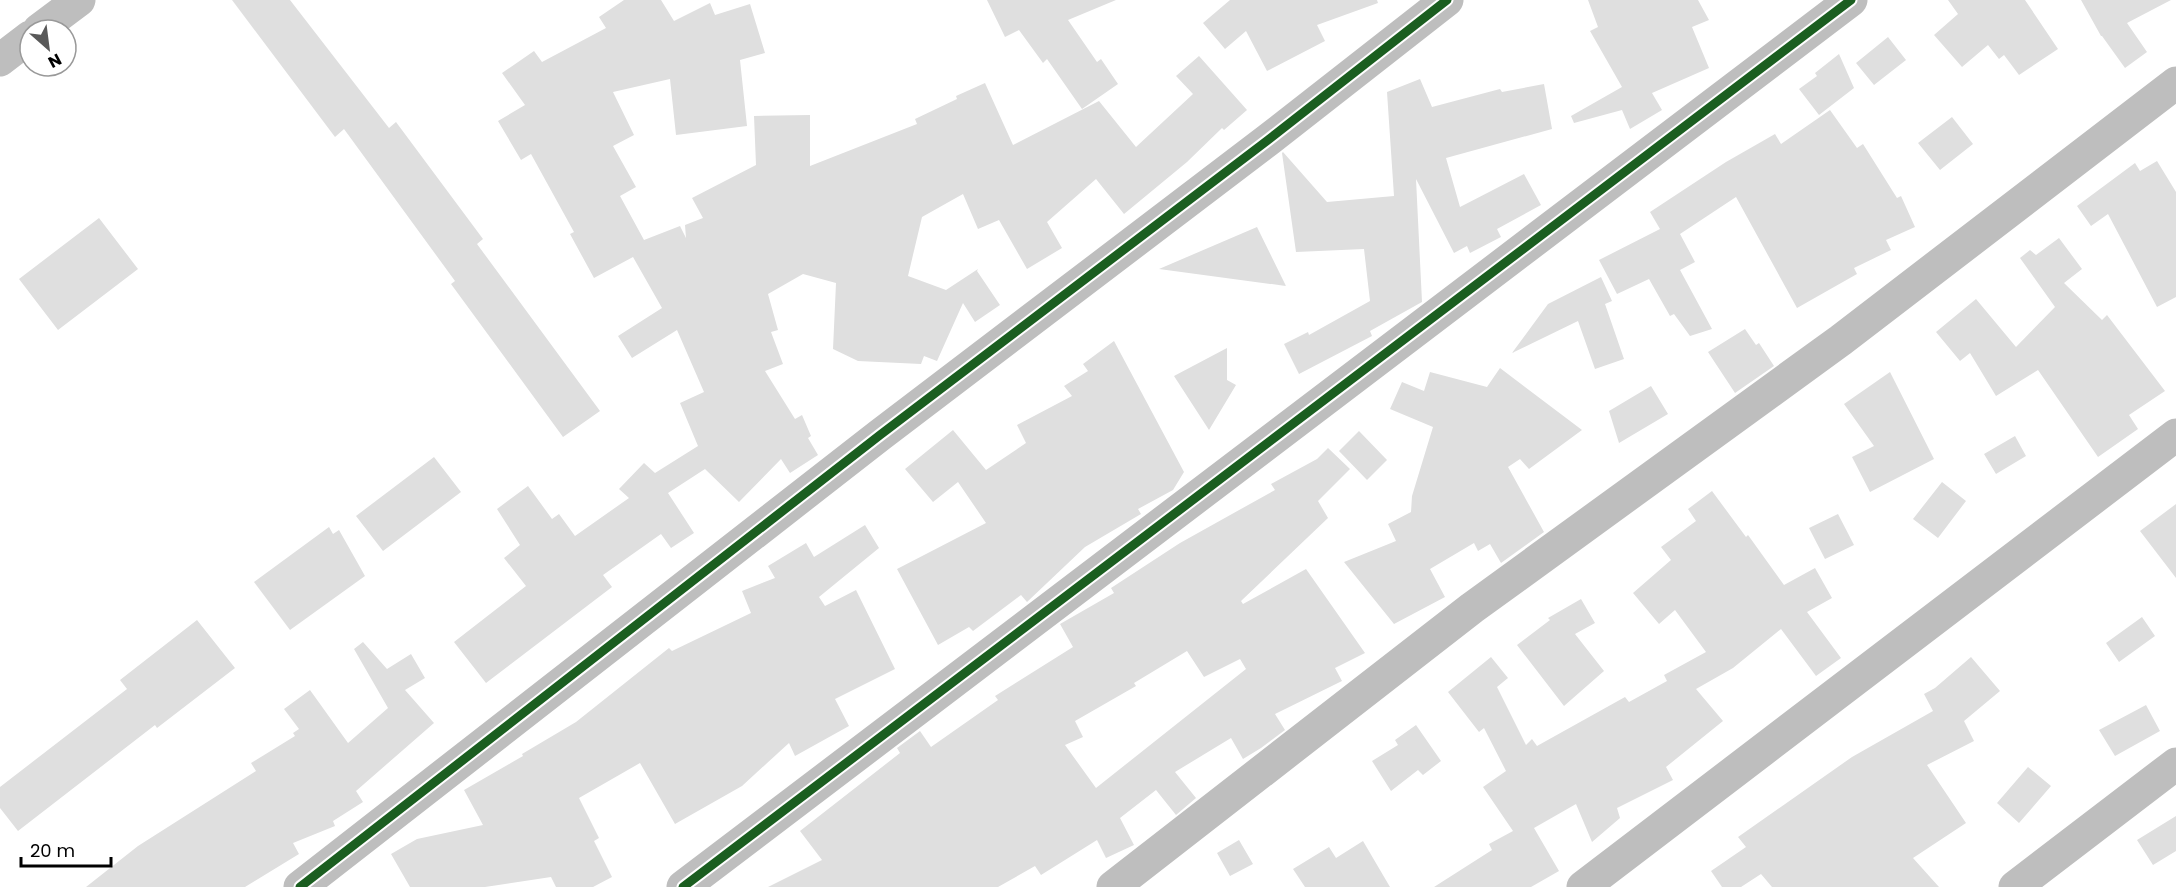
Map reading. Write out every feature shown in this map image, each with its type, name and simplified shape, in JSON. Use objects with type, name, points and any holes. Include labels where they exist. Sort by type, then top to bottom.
[{"type":"street","points":[[55,18],[79,0]]},
{"type":"street","points":[[300,887],[880,435],[1268,140],[1447,0]]},
{"type":"street","points":[[683,887],[1851,0]]},
{"type":"street","points":[[0,60],[18,46]]},
{"type":"street","points":[[1113,887],[1472,608],[1841,340],[2176,83]]},
{"type":"street","points":[[1583,887],[2176,435]]},
{"type":"street","points":[[2015,887],[2176,764]]},
{"type":"building","points":[[232,0],[290,0],[389,128],[396,122],[483,239],[477,244],[600,411],[563,437],[451,284],[455,281],[344,129],[335,137]]},
{"type":"building","points":[[624,0],[661,0],[674,21],[710,3],[715,15],[750,4],[765,53],[740,60],[747,126],[676,135],[670,79],[613,92],[634,135],[613,146],[636,187],[620,196],[644,240],[680,226],[686,238],[685,225],[703,218],[692,198],[756,165],[754,116],[810,115],[810,166],[917,124],[915,119],[985,83],[1013,145],[1099,101],[1136,147],[1193,94],[1176,76],[1199,56],[1247,110],[1224,130],[1222,128],[1187,162],[1124,214],[1096,179],[1047,222],[1062,248],[1027,269],[999,220],[978,229],[963,194],[922,217],[908,276],[946,290],[978,269],[977,271],[1000,305],[975,322],[963,303],[937,361],[924,356],[921,364],[858,361],[833,349],[836,283],[803,274],[768,294],[778,330],[771,332],[783,364],[765,371],[795,419],[802,415],[811,436],[808,438],[818,455],[790,473],[781,459],[739,502],[705,469],[668,493],[694,533],[671,548],[661,534],[603,575],[612,587],[486,683],[454,642],[526,586],[504,558],[520,545],[497,509],[528,486],[552,519],[559,514],[575,536],[629,498],[619,489],[644,463],[655,473],[698,446],[680,403],[704,392],[677,330],[632,358],[618,336],[662,308],[633,257],[594,278],[570,234],[574,232],[531,154],[521,160],[498,121],[525,105],[502,73],[534,51],[542,62],[606,28],[599,17]]},
{"type":"building","points":[[987,0],[1116,0],[1068,20],[1097,62],[1101,59],[1118,84],[1082,109],[1047,59],[1043,63],[1019,30],[1005,37]]},
{"type":"building","points":[[1230,0],[1377,0],[1378,3],[1317,25],[1325,41],[1267,71],[1246,31],[1225,49],[1203,23]]},
{"type":"building","points":[[1588,0],[1698,0],[1709,20],[1692,27],[1709,68],[1652,93],[1662,110],[1630,129],[1622,110],[1574,123],[1571,116],[1622,87],[1590,31],[1598,27]]},
{"type":"building","points":[[1948,0],[2025,0],[2058,49],[2019,75],[2004,55],[1999,59],[1988,45],[1962,67],[1934,35],[1958,14]]},
{"type":"building","points":[[2081,0],[2171,0],[2127,23],[2147,52],[2125,68],[2101,36]]},
{"type":"building","points":[[1888,37],[1906,60],[1874,85],[1856,63]]},
{"type":"building","points":[[1839,54],[1854,88],[1819,115],[1799,89],[1817,76],[1815,73]]},
{"type":"building","points":[[1420,79],[1432,107],[1500,89],[1502,92],[1544,84],[1552,129],[1446,158],[1460,207],[1524,174],[1541,205],[1497,229],[1501,237],[1470,253],[1467,246],[1454,253],[1416,179],[1422,302],[1370,331],[1372,336],[1299,374],[1284,344],[1308,332],[1309,335],[1370,301],[1364,249],[1296,252],[1282,153],[1327,202],[1394,196],[1387,92]]},
{"type":"building","points":[[1830,110],[1857,148],[1863,144],[1897,198],[1901,196],[1915,227],[1886,240],[1891,250],[1854,268],[1857,274],[1797,308],[1736,197],[1680,234],[1695,262],[1680,270],[1712,329],[1690,336],[1674,314],[1670,316],[1649,279],[1617,294],[1599,260],[1660,229],[1650,212],[1726,162],[1775,134],[1781,144]]},
{"type":"building","points":[[1952,117],[1973,144],[1940,170],[1918,143]]},
{"type":"building","points":[[2157,161],[2176,192],[2176,297],[2157,307],[2108,214],[2091,226],[2077,206],[2135,163],[2140,171]]},
{"type":"building","points":[[99,218],[138,269],[58,330],[19,279]]},
{"type":"building","points":[[1257,227],[1286,286],[1159,269]]},
{"type":"building","points":[[2059,238],[2082,269],[2064,283],[2102,320],[2107,315],[2165,391],[2129,415],[2138,429],[2098,457],[2038,370],[1996,396],[1970,353],[1960,361],[1936,332],[1976,299],[2016,347],[2055,307],[2020,258],[2030,250],[2036,255]]},
{"type":"building","points":[[1601,277],[1612,301],[1605,304],[1624,359],[1595,369],[1578,321],[1512,353],[1548,304]]},
{"type":"building","points":[[1745,329],[1756,345],[1759,343],[1774,366],[1735,393],[1708,352]]},
{"type":"building","points":[[1114,341],[1184,472],[1173,490],[1138,509],[1141,514],[1085,547],[1027,602],[1021,595],[973,631],[969,627],[938,645],[897,569],[986,523],[958,482],[933,502],[905,469],[953,430],[986,470],[1026,443],[1017,425],[1072,396],[1064,386],[1088,371],[1083,364]]},
{"type":"building","points":[[1227,348],[1227,380],[1236,385],[1209,430],[1174,376]]},
{"type":"building","points":[[1500,368],[1582,430],[1529,469],[1520,459],[1508,467],[1544,532],[1501,563],[1490,544],[1478,551],[1474,543],[1430,569],[1445,597],[1394,624],[1344,562],[1396,541],[1388,524],[1411,512],[1412,496],[1433,427],[1390,409],[1402,382],[1424,391],[1430,372],[1487,387]]},
{"type":"building","points":[[1890,372],[1934,459],[1870,492],[1852,457],[1874,446],[1844,404]]},
{"type":"building","points":[[1651,386],[1668,414],[1619,443],[1609,411]]},
{"type":"building","points":[[1359,431],[1387,460],[1367,480],[1339,451]]},
{"type":"building","points":[[2015,436],[2026,456],[1996,474],[1984,454]]},
{"type":"building","points":[[1328,448],[1350,469],[1318,501],[1328,518],[1241,601],[1243,604],[1306,569],[1365,653],[1335,668],[1342,681],[1275,714],[1285,730],[1261,748],[1243,759],[1231,738],[1175,772],[1196,798],[1176,815],[1156,790],[1120,818],[1134,845],[1106,858],[1097,840],[1041,875],[1035,866],[998,887],[768,887],[822,860],[800,831],[900,753],[897,748],[920,731],[931,747],[998,700],[995,696],[1073,647],[1060,624],[1114,593],[1111,588],[1180,543],[1275,490],[1271,484],[1317,459]],"holes":[[[1187,651],[1204,677],[1240,659],[1246,669],[1096,788],[1065,745],[1083,737],[1075,721],[1136,686],[1134,683]]]},
{"type":"building","points":[[434,457],[461,492],[383,551],[356,516]]},
{"type":"building","points":[[1942,482],[1966,501],[1938,538],[1913,519]]},
{"type":"building","points":[[1712,491],[1746,537],[1748,535],[1784,585],[1815,568],[1832,598],[1807,612],[1841,658],[1816,676],[1781,629],[1733,668],[1696,689],[1723,721],[1666,767],[1673,780],[1617,808],[1620,818],[1592,842],[1576,804],[1534,828],[1559,871],[1531,887],[1434,887],[1492,850],[1489,844],[1513,831],[1483,787],[1506,771],[1484,728],[1479,732],[1448,692],[1491,657],[1508,678],[1497,687],[1526,745],[1532,739],[1537,746],[1625,697],[1629,702],[1667,681],[1664,675],[1706,652],[1675,610],[1659,624],[1633,593],[1671,560],[1661,547],[1696,521],[1688,509]]},
{"type":"building","points":[[2176,504],[2176,578],[2140,531]]},
{"type":"building","points":[[1838,514],[1854,545],[1825,559],[1809,528]]},
{"type":"building","points":[[865,525],[879,548],[819,597],[825,606],[856,590],[895,669],[835,699],[849,726],[795,756],[789,743],[742,786],[675,824],[640,763],[579,798],[599,838],[594,841],[612,877],[593,887],[556,887],[551,877],[485,887],[410,887],[391,854],[417,839],[483,825],[464,790],[576,722],[669,648],[672,651],[751,613],[742,591],[775,578],[768,566],[806,543],[814,557]]},
{"type":"building","points":[[329,527],[333,534],[339,530],[365,576],[290,630],[254,582]]},
{"type":"building","points":[[1581,599],[1595,623],[1575,634],[1604,671],[1564,706],[1517,645],[1550,620],[1548,618]]},
{"type":"building","points":[[2142,617],[2155,636],[2119,662],[2106,643]]},
{"type":"building","points":[[197,620],[235,668],[157,728],[155,725],[18,831],[0,808],[0,787],[127,689],[120,680]]},
{"type":"building","points":[[363,642],[387,669],[411,654],[425,678],[405,690],[434,723],[356,791],[363,802],[333,821],[335,826],[293,843],[299,854],[245,887],[86,887],[138,846],[256,771],[251,763],[295,736],[293,733],[299,729],[284,709],[310,690],[348,743],[388,708],[354,649]]},
{"type":"building","points":[[1971,657],[2000,691],[1964,721],[1974,741],[1927,765],[1966,823],[1913,858],[1939,887],[1772,887],[1761,874],[1741,887],[1722,887],[1711,871],[1746,847],[1738,837],[1852,757],[1933,711],[1924,694],[1935,688]]},
{"type":"building","points":[[2146,705],[2160,731],[2115,756],[2099,730]]},
{"type":"building","points":[[1416,725],[1441,761],[1423,775],[1418,770],[1391,791],[1372,761],[1398,745],[1395,740]]},
{"type":"building","points":[[2028,767],[2051,786],[2019,823],[1997,803]]},
{"type":"building","points":[[2176,816],[2176,851],[2153,865],[2137,840]]},
{"type":"building","points":[[1239,840],[1253,864],[1230,876],[1217,853]]},
{"type":"building","points":[[1363,841],[1390,887],[1305,887],[1293,869],[1329,847],[1336,858]]},
{"type":"cycle path","points":[[300,887],[880,435],[1268,140],[1447,0]]},
{"type":"cycle path","points":[[683,887],[1851,0]]}]
